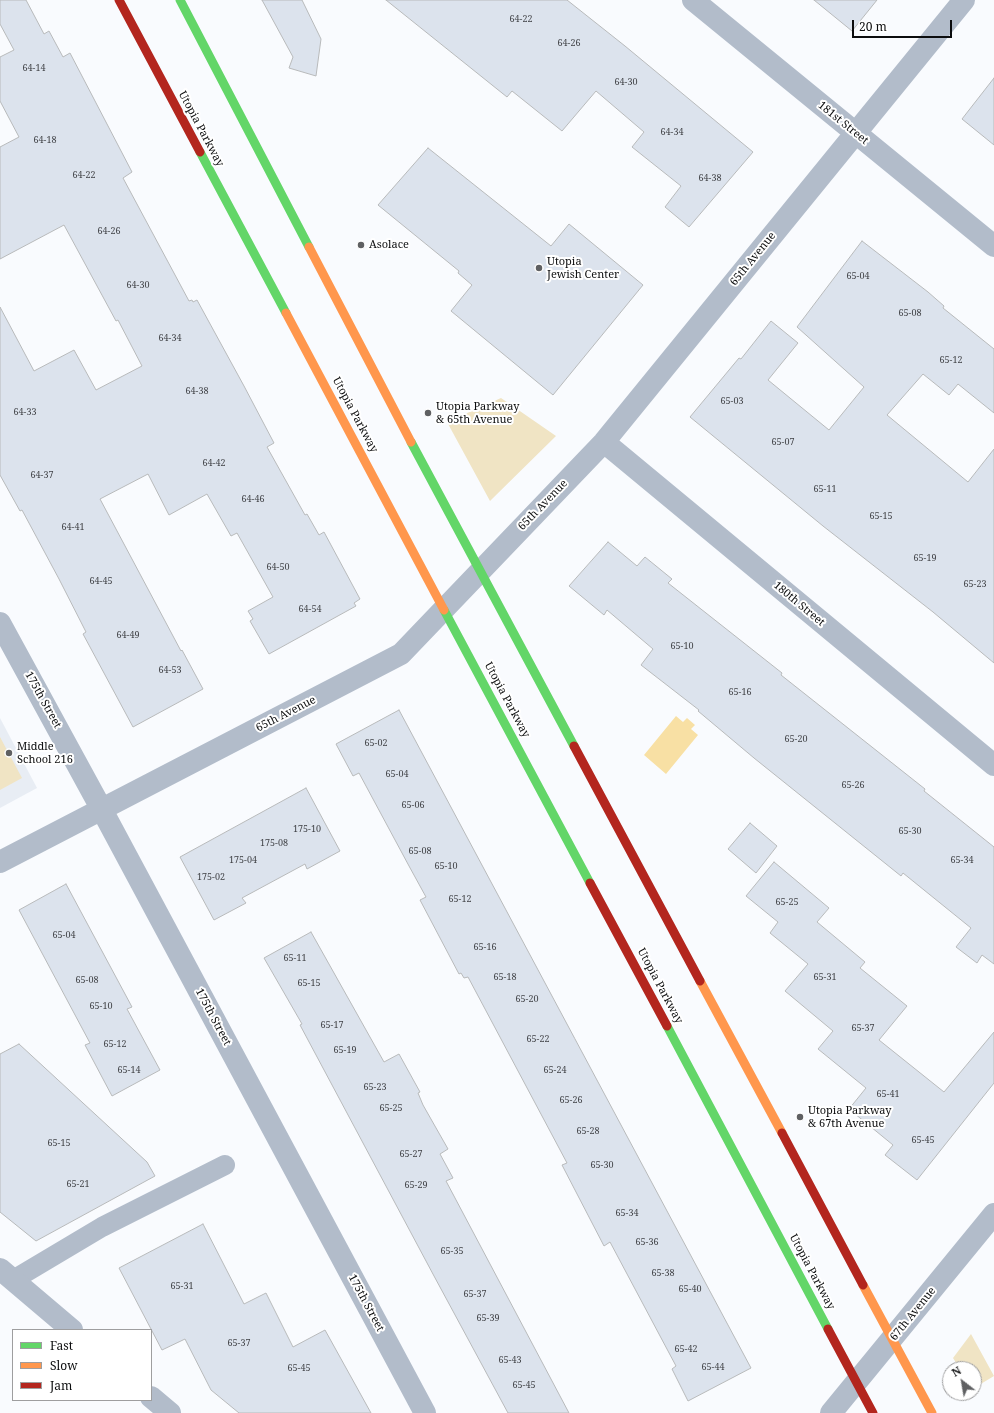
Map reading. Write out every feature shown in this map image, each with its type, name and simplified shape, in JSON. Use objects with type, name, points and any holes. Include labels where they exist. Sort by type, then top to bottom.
[{"type":"main road","name":"Utopia Parkway","points":[[119,0],[873,1413]]},
{"type":"main road","points":[[180,0],[425,469],[481,570],[932,1413]]},
{"type":"street","name":"181st Street","points":[[693,0],[994,246]]},
{"type":"street","name":"65th Avenue","points":[[0,862],[401,654],[604,442],[964,0]]},
{"type":"street","name":"180th Street","points":[[604,442],[994,766]]},
{"type":"street","name":"175th Street","points":[[0,622],[424,1413]]},
{"type":"street","name":"67th Avenue","points":[[831,1413],[994,1214]]},
{"type":"street","points":[[7,1274],[71,1329]]},
{"type":"street","points":[[152,1398],[170,1413]]},
{"type":"lane","points":[[7,1274],[225,1165]]},
{"type":"shaded area","points":[[501,398],[556,436],[490,501],[447,422]]},
{"type":"shaded area","points":[[676,716],[683,722],[687,718],[695,725],[691,729],[698,735],[666,774],[644,755]]},
{"type":"shaded area","name":"Middle School 216","points":[[0,718],[37,788],[0,808]]},
{"type":"shaded area","points":[[0,737],[22,778],[0,790]]},
{"type":"shaded area","points":[[971,1334],[994,1376],[982,1383],[982,1361],[955,1361],[953,1358]]},
{"type":"building","points":[[0,0],[26,0],[44,34],[49,31],[63,57],[70,53],[132,172],[123,178],[189,301],[192,300],[193,302],[197,300],[244,386],[274,443],[267,447],[305,515],[307,514],[319,535],[324,532],[360,599],[354,603],[356,606],[269,654],[250,621],[253,619],[248,611],[273,597],[237,533],[231,536],[207,494],[169,515],[148,474],[100,499],[181,651],[182,650],[203,689],[133,727],[83,634],[86,632],[59,579],[22,510],[20,511],[0,475],[0,307],[34,371],[74,350],[96,390],[142,366],[118,320],[116,321],[64,225],[0,259],[0,147],[19,137],[0,101],[0,57],[14,50],[0,24]]},
{"type":"building","points":[[262,0],[302,0],[321,39],[316,76],[289,68],[293,57]]},
{"type":"building","points":[[386,0],[567,0],[753,152],[689,227],[665,207],[681,186],[632,147],[644,132],[596,91],[562,131],[512,91],[507,97]]},
{"type":"building","points":[[814,0],[877,0],[852,31]]},
{"type":"building","points":[[994,78],[994,145],[962,119]]},
{"type":"building","name":"Utopia Jewish Center","points":[[428,148],[551,246],[569,224],[643,285],[553,395],[451,311],[472,285],[458,273],[459,271],[378,205]]},
{"type":"building","points":[[862,241],[928,292],[944,306],[943,308],[994,349],[994,413],[958,384],[949,395],[923,374],[887,415],[968,482],[994,449],[994,663],[933,612],[823,526],[690,417],[739,358],[741,359],[771,321],[798,343],[768,380],[829,430],[864,387],[797,327]]},
{"type":"building","points":[[608,542],[637,566],[645,557],[672,579],[668,583],[782,673],[781,675],[925,789],[924,791],[994,847],[994,964],[982,955],[977,963],[956,947],[971,928],[903,873],[901,876],[754,758],[698,711],[699,710],[641,665],[653,649],[607,610],[604,615],[569,586]]},
{"type":"building","points":[[399,710],[751,1368],[688,1401],[672,1369],[676,1366],[610,1242],[604,1246],[562,1165],[567,1163],[468,977],[464,978],[461,973],[459,974],[420,900],[426,897],[359,773],[353,776],[336,744]]},
{"type":"building","points":[[306,788],[340,851],[307,869],[305,864],[242,898],[246,903],[214,920],[180,857]]},
{"type":"building","points":[[750,823],[777,846],[756,873],[728,849]]},
{"type":"building","points":[[774,862],[829,908],[817,922],[865,962],[860,968],[907,1006],[879,1040],[944,1092],[994,1032],[994,1083],[917,1180],[885,1155],[893,1145],[849,1109],[866,1088],[818,1049],[833,1031],[785,991],[808,964],[770,933],[778,922],[746,896]]},
{"type":"building","points":[[66,884],[132,1007],[127,1009],[160,1070],[112,1096],[85,1045],[90,1043],[19,910]]},
{"type":"building","points":[[311,932],[384,1062],[399,1054],[420,1092],[418,1093],[423,1105],[448,1149],[440,1154],[453,1178],[446,1181],[569,1413],[508,1413],[434,1276],[300,1025],[302,1024],[264,958]]},
{"type":"building","points":[[19,1044],[147,1162],[155,1176],[36,1241],[0,1212],[0,1054]]},
{"type":"building","points":[[203,1224],[244,1304],[266,1293],[293,1347],[325,1330],[371,1413],[239,1413],[211,1390],[185,1339],[162,1350],[119,1268]]},
{"type":"traffic: fast","points":[[180,0],[309,247]]},
{"type":"traffic: fast","points":[[200,152],[286,313]]},
{"type":"traffic: fast","points":[[411,442],[574,746]]},
{"type":"traffic: fast","points":[[444,610],[590,883]]},
{"type":"traffic: fast","points":[[667,1026],[828,1329]]},
{"type":"traffic: slow","points":[[309,247],[411,442]]},
{"type":"traffic: slow","points":[[286,313],[444,610]]},
{"type":"traffic: slow","points":[[700,981],[782,1133]]},
{"type":"traffic: slow","points":[[863,1285],[932,1413]]},
{"type":"traffic: jam","points":[[119,0],[200,152]]},
{"type":"traffic: jam","points":[[574,746],[700,981]]},
{"type":"traffic: jam","points":[[590,883],[667,1026]]},
{"type":"traffic: jam","points":[[782,1133],[863,1285]]},
{"type":"traffic: jam","points":[[828,1329],[873,1413]]},
{"type":"place","name":"Asolace","points":[[361,245]]},
{"type":"place","name":"Utopia Jewish Center","points":[[539,268]]},
{"type":"place","name":"Utopia Parkway & 65th Avenue","points":[[428,413]]},
{"type":"place","name":"Middle School 216","points":[[9,753]]},
{"type":"place","name":"Utopia Parkway & 67th Avenue","points":[[800,1117]]}]
